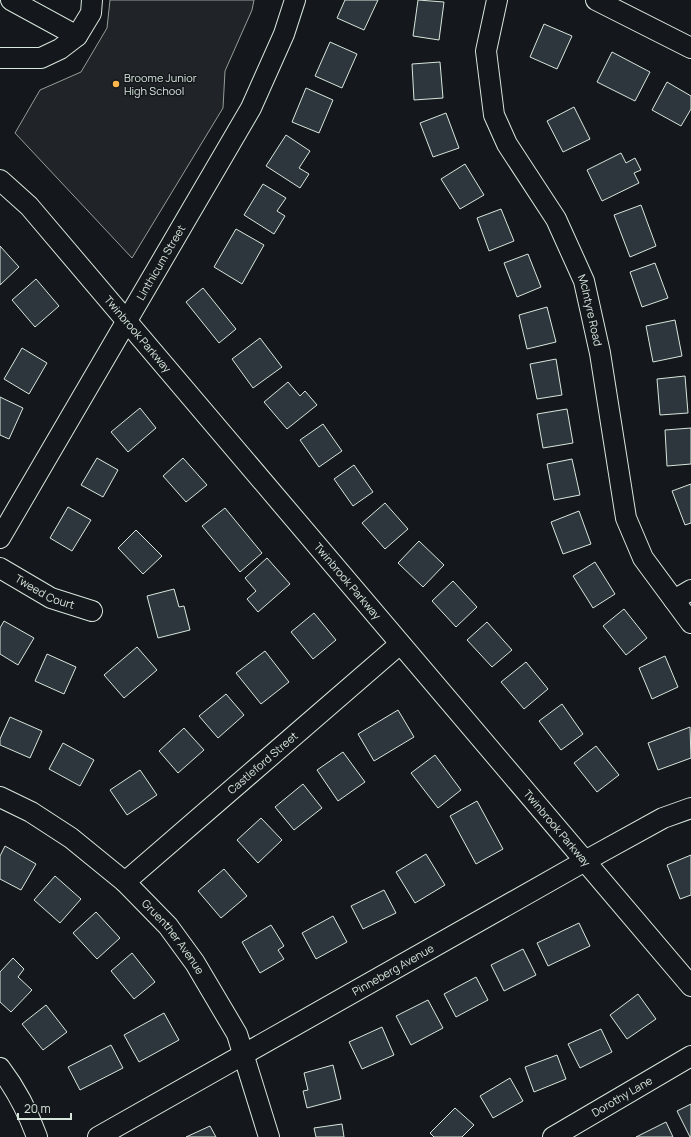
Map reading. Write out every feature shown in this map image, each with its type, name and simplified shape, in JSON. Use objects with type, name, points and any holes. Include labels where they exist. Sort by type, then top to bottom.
[{"type":"street","points":[[11,0],[77,36]]},
{"type":"street","points":[[0,58],[42,58],[60,48],[77,36],[91,13],[92,0]]},
{"type":"street","name":"Linthicum Street","points":[[0,538],[251,108],[284,34],[296,0]]},
{"type":"street","name":"McIntyre Road","points":[[497,0],[486,51],[494,115],[507,144],[556,219],[584,282],[600,353],[626,518],[643,558],[691,624]]},
{"type":"street","points":[[596,0],[691,48]]},
{"type":"street","name":"Twinbrook Parkway","points":[[0,180],[29,206],[691,986]]},
{"type":"street","name":"Tweed Court","points":[[0,568],[51,598],[92,611]]},
{"type":"street","points":[[674,600],[691,590]]},
{"type":"street","name":"Castleford Street","points":[[125,882],[400,644]]},
{"type":"street","name":"Gruenther Avenue","points":[[0,797],[31,812],[71,838],[125,882],[168,926],[195,963],[237,1034],[268,1137]]},
{"type":"street","name":"Pinneberg Avenue","points":[[98,1137],[585,861],[663,818],[691,808]]},
{"type":"street","name":"Dorothy Lane","points":[[553,1137],[691,1056]]},
{"type":"street","points":[[0,1068],[11,1083],[30,1117],[37,1137]]},
{"type":"shaded area","name":"Broome Junior High School","points":[[110,0],[254,0],[252,10],[225,71],[223,108],[132,258],[15,133],[40,90],[81,72],[107,28]]},
{"type":"building","points":[[345,0],[378,0],[364,30],[337,18]]},
{"type":"building","points":[[418,0],[444,2],[439,40],[413,36]]},
{"type":"building","points":[[544,24],[572,36],[557,69],[530,57]]},
{"type":"building","points":[[330,42],[357,54],[342,88],[315,76]]},
{"type":"building","points":[[612,52],[650,72],[635,101],[597,82]]},
{"type":"building","points":[[440,62],[443,98],[414,100],[412,64]]},
{"type":"building","points":[[667,82],[691,96],[691,109],[681,126],[652,110]]},
{"type":"building","points":[[306,88],[333,100],[319,133],[292,122]]},
{"type":"building","points":[[574,107],[590,139],[563,152],[547,121]]},
{"type":"building","points":[[446,113],[459,148],[433,157],[420,123]]},
{"type":"building","points":[[286,135],[310,151],[299,168],[309,174],[300,188],[266,166]]},
{"type":"building","points":[[621,153],[626,163],[635,158],[641,170],[634,173],[639,183],[602,201],[587,170]]},
{"type":"building","points":[[465,164],[484,195],[460,209],[441,179]]},
{"type":"building","points":[[263,184],[286,198],[277,211],[285,216],[274,234],[244,215]]},
{"type":"building","points":[[641,205],[656,246],[630,257],[614,215]]},
{"type":"building","points":[[501,209],[514,241],[489,251],[477,218]]},
{"type":"building","points":[[236,229],[264,245],[242,284],[214,267]]},
{"type":"building","points":[[0,246],[19,267],[0,285]]},
{"type":"building","points":[[528,254],[541,287],[517,297],[504,263]]},
{"type":"building","points":[[655,263],[668,298],[642,307],[630,272]]},
{"type":"building","points":[[36,279],[59,306],[35,327],[12,300]]},
{"type":"building","points":[[203,288],[236,329],[219,343],[186,302]]},
{"type":"building","points":[[547,307],[556,342],[527,349],[519,315]]},
{"type":"building","points":[[675,320],[682,356],[653,362],[646,326]]},
{"type":"building","points":[[260,338],[282,367],[253,388],[232,359]]},
{"type":"building","points":[[22,348],[47,363],[29,394],[4,379]]},
{"type":"building","points":[[556,359],[562,395],[537,399],[530,364]]},
{"type":"building","points":[[685,376],[688,413],[660,415],[657,379]]},
{"type":"building","points":[[288,382],[300,396],[305,391],[317,405],[287,429],[264,402]]},
{"type":"building","points":[[0,397],[23,408],[9,439],[0,435]]},
{"type":"building","points":[[140,408],[156,428],[128,452],[111,432]]},
{"type":"building","points":[[567,409],[573,443],[543,448],[537,414]]},
{"type":"building","points":[[323,424],[342,451],[319,467],[300,440]]},
{"type":"building","points":[[691,428],[691,464],[667,466],[665,430]]},
{"type":"building","points":[[97,458],[118,470],[103,497],[81,485]]},
{"type":"building","points":[[183,458],[207,485],[186,502],[163,476]]},
{"type":"building","points":[[572,459],[580,495],[554,500],[547,464]]},
{"type":"building","points":[[354,465],[373,492],[353,506],[334,479]]},
{"type":"building","points":[[691,484],[691,523],[685,525],[672,491]]},
{"type":"building","points":[[385,503],[408,529],[385,549],[362,523]]},
{"type":"building","points":[[68,507],[91,520],[72,551],[50,538]]},
{"type":"building","points":[[225,508],[262,553],[240,572],[202,526]]},
{"type":"building","points":[[579,511],[591,544],[563,554],[551,522]]},
{"type":"building","points":[[136,530],[162,556],[143,574],[118,548]]},
{"type":"building","points":[[419,541],[444,565],[423,587],[398,563]]},
{"type":"building","points":[[267,558],[290,584],[258,612],[247,599],[256,591],[245,578]]},
{"type":"building","points":[[595,562],[615,594],[593,608],[573,576]]},
{"type":"building","points":[[453,581],[477,607],[456,627],[432,601]]},
{"type":"building","points":[[174,589],[179,607],[184,606],[190,630],[158,638],[147,596]]},
{"type":"building","points":[[624,609],[647,638],[626,655],[603,626]]},
{"type":"building","points":[[314,613],[336,640],[313,659],[291,632]]},
{"type":"building","points":[[4,621],[34,638],[18,665],[0,654],[0,628]]},
{"type":"building","points":[[487,622],[512,650],[492,667],[467,640]]},
{"type":"building","points":[[137,647],[157,670],[124,698],[104,675]]},
{"type":"building","points":[[265,651],[289,682],[261,704],[236,673]]},
{"type":"building","points":[[47,654],[76,667],[64,694],[35,681]]},
{"type":"building","points":[[665,656],[678,687],[652,699],[639,668]]},
{"type":"building","points":[[526,662],[548,689],[524,709],[501,682]]},
{"type":"building","points":[[226,694],[244,715],[218,738],[199,716]]},
{"type":"building","points":[[562,704],[583,734],[561,750],[539,721]]},
{"type":"building","points":[[398,710],[414,737],[374,761],[358,734]]},
{"type":"building","points":[[10,717],[42,731],[30,758],[0,745],[0,739]]},
{"type":"building","points":[[690,727],[691,758],[658,770],[648,743]]},
{"type":"building","points":[[184,728],[204,750],[178,773],[159,751]]},
{"type":"building","points":[[63,743],[94,760],[80,786],[49,769]]},
{"type":"building","points":[[596,746],[619,775],[597,792],[574,763]]},
{"type":"building","points":[[343,752],[365,782],[338,801],[317,770]]},
{"type":"building","points":[[435,755],[461,790],[438,808],[411,773]]},
{"type":"building","points":[[140,770],[157,795],[127,815],[110,790]]},
{"type":"building","points":[[303,784],[322,808],[294,830],[275,807]]},
{"type":"building","points":[[477,801],[503,849],[476,864],[450,816]]},
{"type":"building","points":[[261,818],[282,840],[258,863],[237,840]]},
{"type":"building","points":[[5,846],[36,864],[21,890],[0,879],[0,856]]},
{"type":"building","points":[[426,854],[445,885],[415,903],[396,872]]},
{"type":"building","points":[[691,855],[691,895],[680,899],[667,865]]},
{"type":"building","points":[[224,869],[247,896],[221,918],[198,891]]},
{"type":"building","points":[[55,876],[81,899],[60,923],[34,900]]},
{"type":"building","points":[[384,890],[396,913],[363,929],[351,906]]},
{"type":"building","points":[[96,912],[120,938],[97,959],[73,933]]},
{"type":"building","points":[[333,916],[347,942],[316,959],[302,933]]},
{"type":"building","points":[[579,923],[590,946],[548,966],[537,943]]},
{"type":"building","points":[[271,925],[284,946],[278,950],[284,959],[260,973],[242,942]]},
{"type":"building","points":[[523,949],[536,975],[504,991],[491,965]]},
{"type":"building","points":[[132,953],[155,982],[134,999],[111,971]]},
{"type":"building","points":[[13,958],[24,969],[18,977],[32,990],[11,1012],[0,1002],[0,972]]},
{"type":"building","points":[[476,977],[488,1000],[456,1017],[444,994]]},
{"type":"building","points":[[638,994],[656,1019],[627,1039],[610,1015]]},
{"type":"building","points":[[428,1000],[443,1028],[411,1045],[396,1016]]},
{"type":"building","points":[[46,1005],[67,1032],[43,1050],[22,1024]]},
{"type":"building","points":[[164,1013],[179,1040],[139,1062],[124,1035]]},
{"type":"building","points":[[382,1027],[394,1055],[362,1069],[349,1042]]},
{"type":"building","points":[[601,1029],[612,1052],[580,1068],[568,1044]]},
{"type":"building","points":[[111,1045],[123,1068],[80,1090],[68,1067]]},
{"type":"building","points":[[557,1055],[566,1079],[534,1092],[525,1067]]},
{"type":"building","points":[[333,1065],[341,1099],[307,1108],[303,1091],[308,1090],[304,1073]]},
{"type":"building","points":[[510,1078],[523,1101],[493,1118],[480,1096]]},
{"type":"building","points":[[691,1104],[691,1137],[690,1137],[677,1111]]},
{"type":"building","points":[[455,1108],[474,1125],[462,1137],[434,1137],[430,1133]]},
{"type":"building","points":[[666,1122],[673,1137],[636,1137]]},
{"type":"building","points":[[342,1124],[344,1137],[316,1137],[314,1128]]},
{"type":"building","points":[[210,1126],[216,1137],[186,1137]]},
{"type":"place","name":"Broome Junior High School","points":[[116,84]]}]
